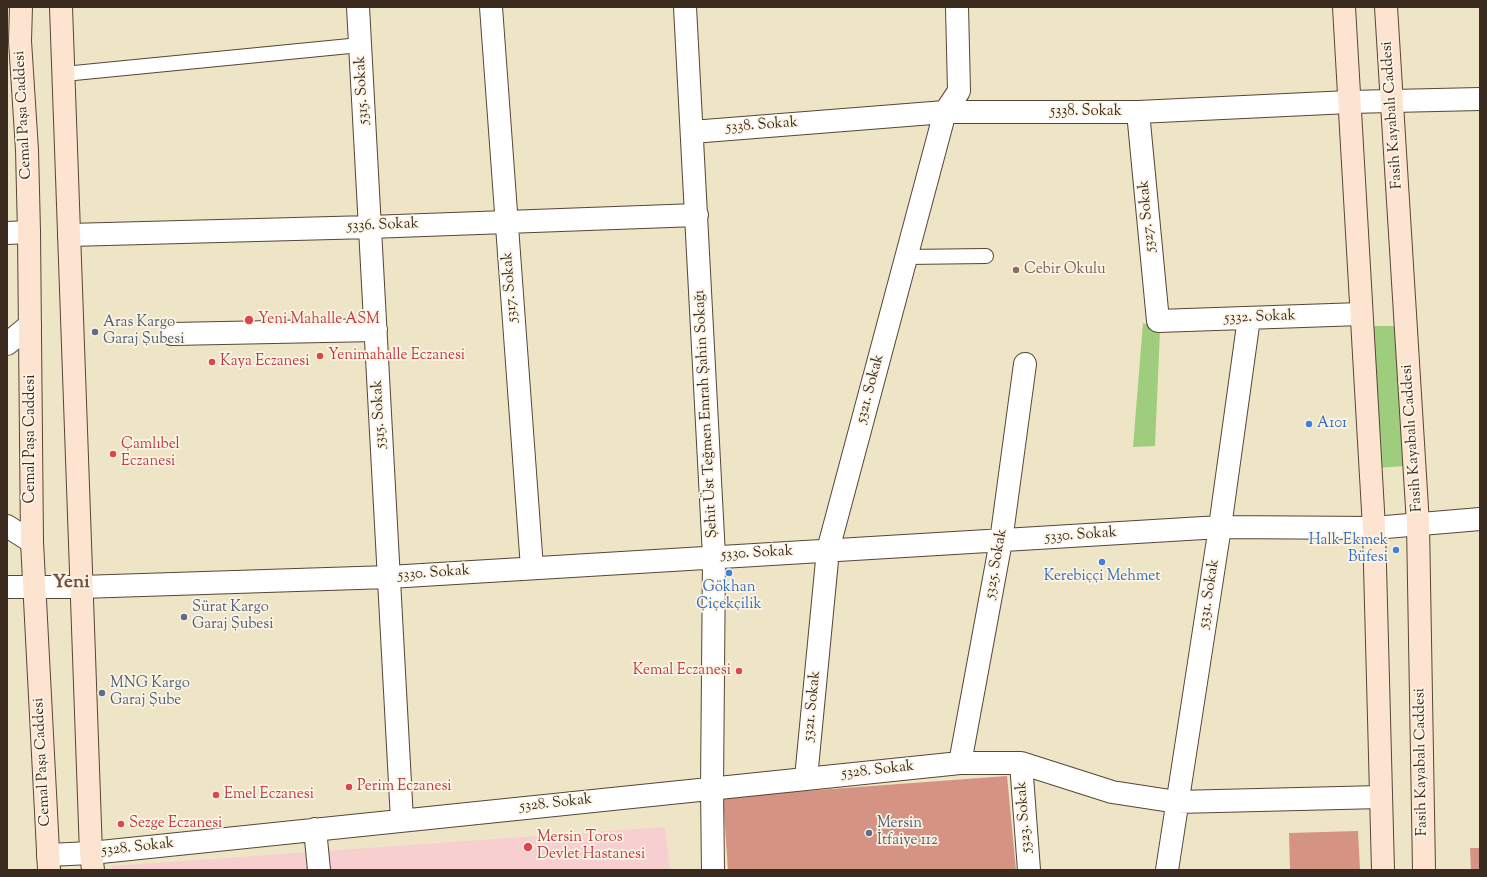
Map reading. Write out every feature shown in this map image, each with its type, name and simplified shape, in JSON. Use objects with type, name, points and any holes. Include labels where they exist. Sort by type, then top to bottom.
[{"type":"street","points":[[8,7],[20,40]]},
{"type":"street","name":"Cemal Paşa Caddesi","points":[[21,7],[20,40],[27,150],[29,232],[32,542],[49,863]]},
{"type":"street","points":[[61,7],[92,861]]},
{"type":"street","name":"5315. Sokak","points":[[358,7],[402,820]]},
{"type":"street","name":"5317. Sokak","points":[[491,7],[532,568]]},
{"type":"street","name":"Şehit Üst Teğmen Emrah Şahin Sokağı","points":[[685,7],[714,556],[712,788],[713,870]]},
{"type":"street","name":"5321. Sokak","points":[[806,778],[828,550],[945,112],[959,91],[957,7]]},
{"type":"street","points":[[1344,7],[1374,528],[1383,870]]},
{"type":"street","name":"Fasih Kayabalı Caddesi","points":[[1386,7],[1418,524],[1424,870]]},
{"type":"street","name":"5338. Sokak","points":[[692,132],[945,112],[1138,112],[1349,102],[1480,99]]},
{"type":"street","name":"5327. Sokak","points":[[1138,112],[1158,321]]},
{"type":"street","name":"5336. Sokak","points":[[69,235],[370,227],[697,215]]},
{"type":"street","points":[[7,233],[29,232]]},
{"type":"street","name":"5332. Sokak","points":[[1158,321],[1361,314]]},
{"type":"street","name":"5331. Sokak","points":[[1167,870],[1220,527],[1249,318]]},
{"type":"street","points":[[7,344],[30,325]]},
{"type":"street","points":[[172,334],[376,330]]},
{"type":"street","name":"5325. Sokak","points":[[960,763],[1001,541],[1024,364]]},
{"type":"street","name":"5330. Sokak","points":[[7,586],[81,587],[389,577],[714,556],[1001,541],[1220,527],[1374,528],[1480,519]]},
{"type":"street","points":[[7,526],[32,542]]},
{"type":"street","name":"5328. Sokak","points":[[49,863],[92,861],[315,829],[960,763],[1021,763],[1112,792],[1177,802],[1381,797]]},
{"type":"street","name":"5323. Sokak","points":[[1021,763],[1029,870]]},
{"type":"street","points":[[315,829],[319,870]]},
{"type":"lane","points":[[64,74],[360,46]]},
{"type":"lane","points":[[906,257],[986,256]]},
{"type":"shaded area","name":"Mersin Toros Devlet Hastanesi","points":[[665,827],[670,870],[112,870],[112,866]]},
{"type":"green space","points":[[1143,323],[1160,331],[1155,446],[1133,447]]},
{"type":"green space","points":[[1366,326],[1400,326],[1406,466],[1375,468]]},
{"type":"building","name":"Mersin İtfaiye 112","points":[[1007,776],[1016,870],[728,870],[723,797]]},
{"type":"building","points":[[1358,831],[1360,870],[1290,870],[1289,833]]},
{"type":"building","points":[[1470,848],[1480,848],[1480,870],[1471,870]]},
{"type":"place","name":"Cebir Okulu","points":[[1016,270]]},
{"type":"place","name":"Yeni Mahalle ASM","points":[[249,320]]},
{"type":"place","name":"Aras Kargo Garaj Şubesi","points":[[95,332]]},
{"type":"place","name":"Yenimahalle Eczanesi","points":[[320,356]]},
{"type":"place","name":"Kaya Eczanesi","points":[[212,362]]},
{"type":"place","name":"A101","points":[[1309,424]]},
{"type":"place","name":"Çamlıbel Eczanesi","points":[[113,454]]},
{"type":"place","name":"Halk Ekmek Büfesi","points":[[1396,550]]},
{"type":"place","name":"Kerebiççi Mehmet","points":[[1102,562]]},
{"type":"place","name":"Gökhan Çiçekçilik","points":[[729,573]]},
{"type":"place","name":"Sürat Kargo Garaj Şubesi","points":[[184,617]]},
{"type":"place","name":"Kemal Eczanesi","points":[[739,671]]},
{"type":"place","name":"MNG Kargo Garaj Şube","points":[[102,693]]},
{"type":"place","name":"Perim Eczanesi","points":[[349,787]]},
{"type":"place","name":"Emel Eczanesi","points":[[216,795]]},
{"type":"place","name":"Sezge Eczanesi","points":[[121,824]]},
{"type":"place","name":"Mersin İtfaiye 112","points":[[869,833]]},
{"type":"place","name":"Mersin Toros Devlet Hastanesi","points":[[528,847]]},
{"type":"district","name":"Yeni","points":[[71,584]]}]
